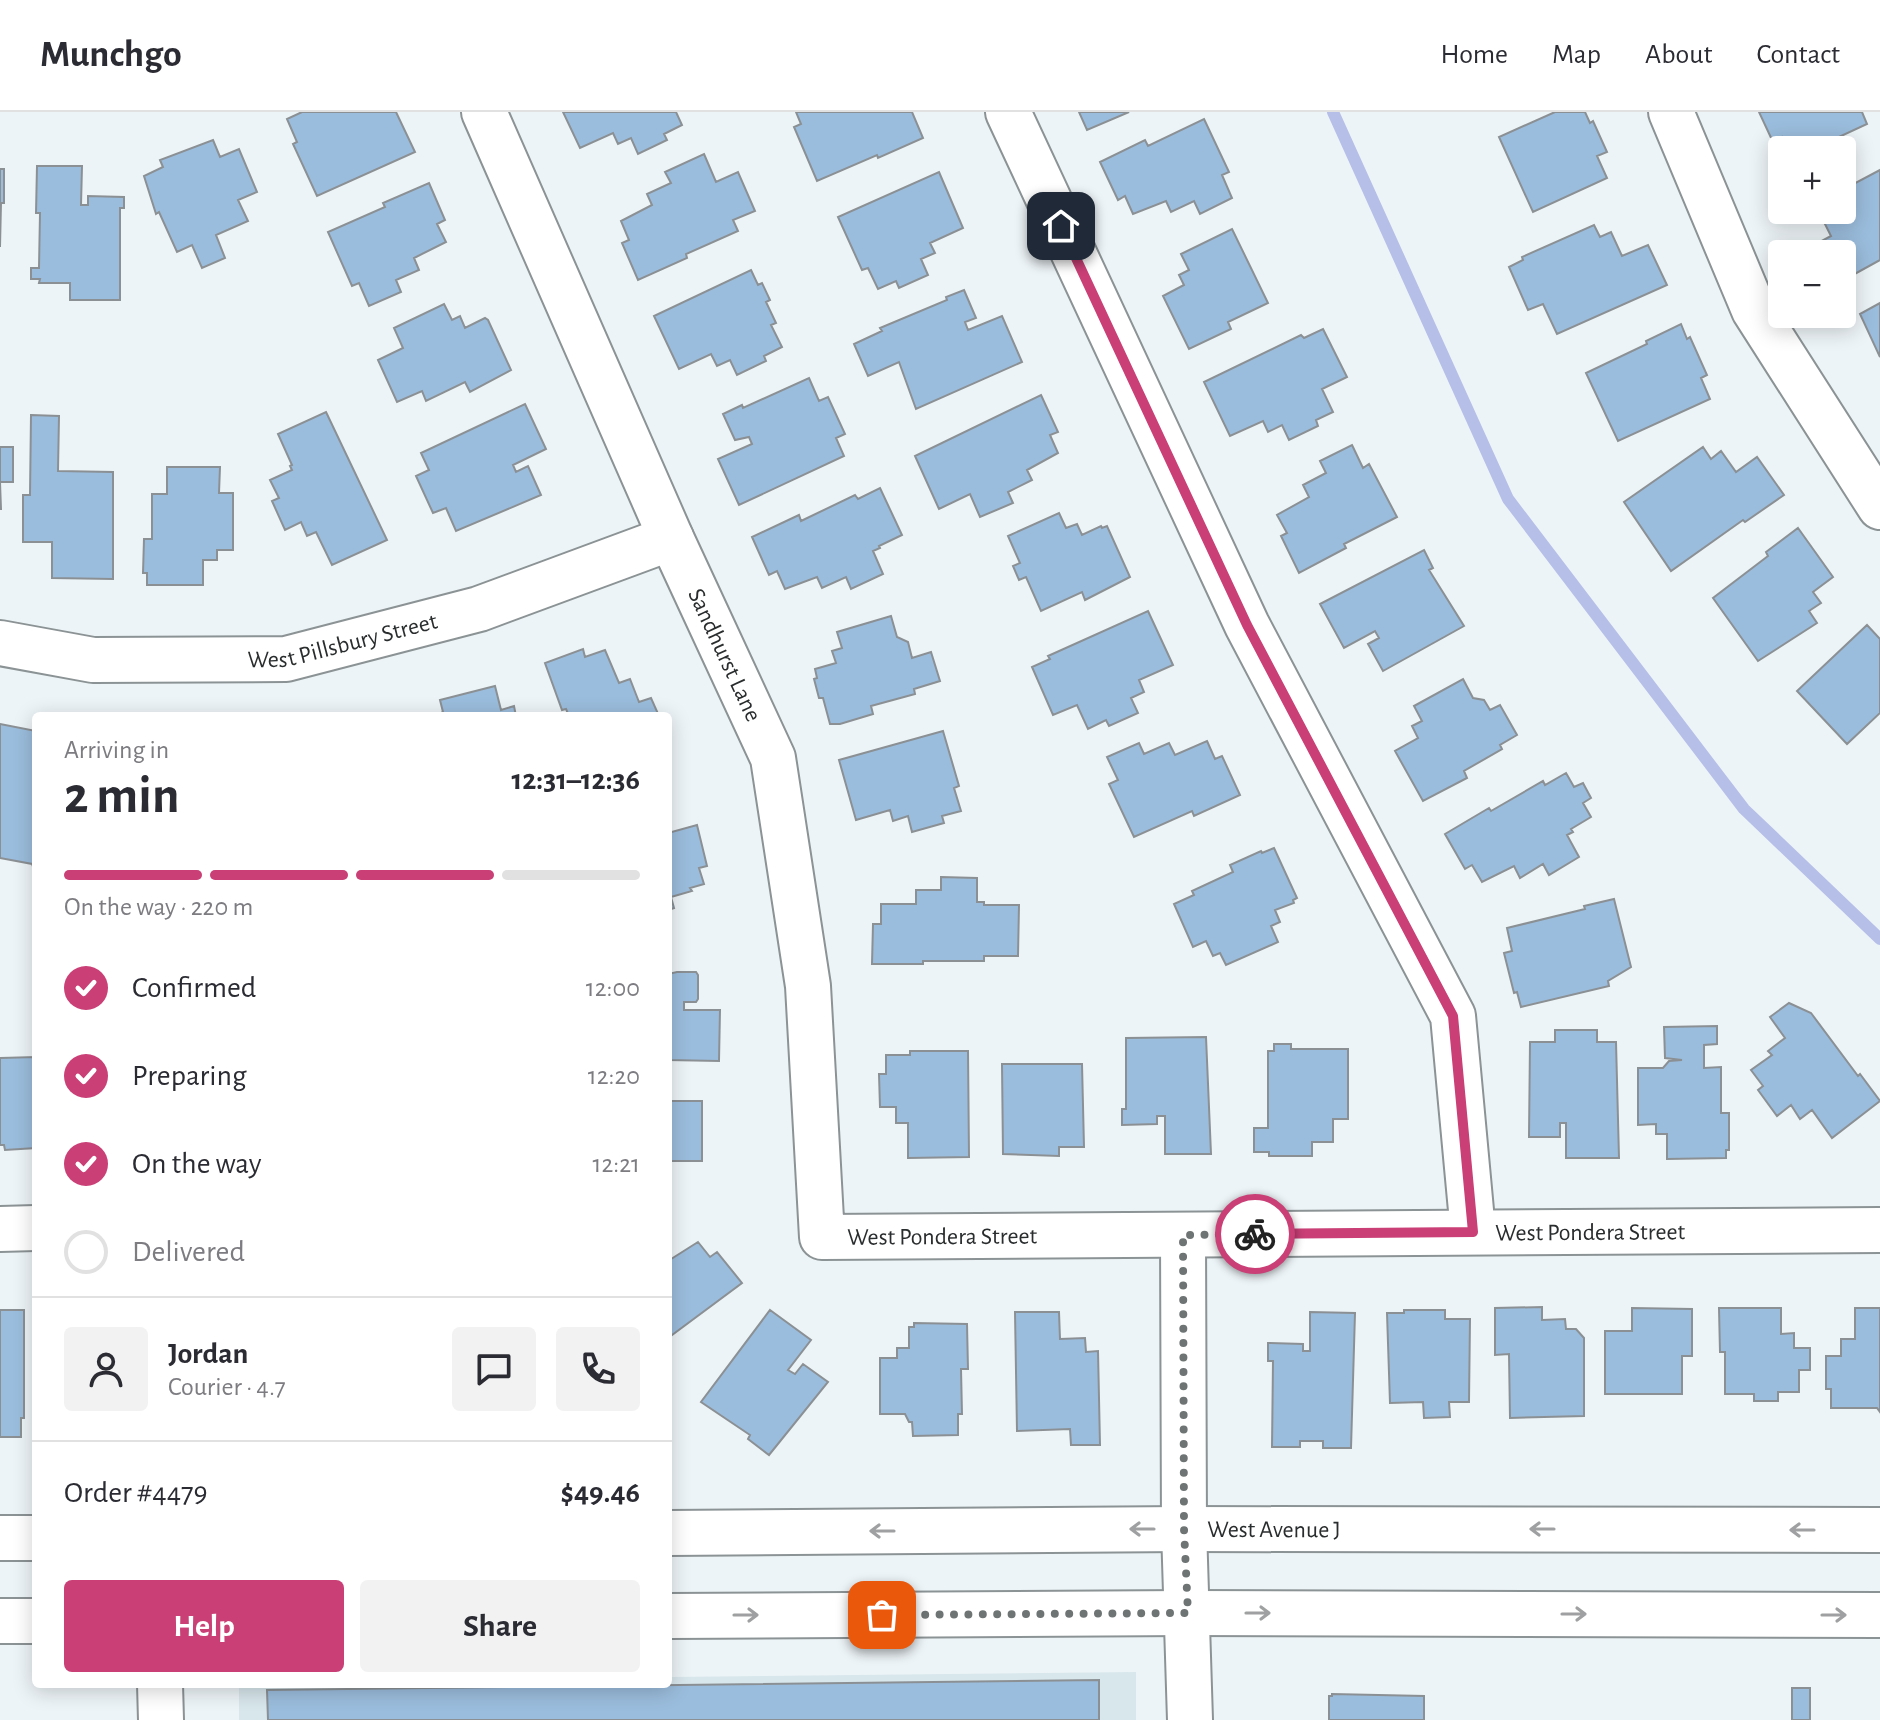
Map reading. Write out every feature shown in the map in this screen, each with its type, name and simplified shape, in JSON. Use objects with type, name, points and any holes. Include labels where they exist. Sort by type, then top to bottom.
[{"type":"street","name":"Sandhurst Lane","points":[[484,112],[671,538],[773,758],[808,986],[822,1237]]},
{"type":"street","points":[[1008,112],[1247,625],[1453,1016],[1473,1232]]},
{"type":"street","points":[[1671,112],[1754,310],[1880,507]]},
{"type":"street","name":"West Pillsbury Street","points":[[0,643],[93,660],[286,659],[479,609],[671,538]]},
{"type":"street","points":[[0,1229],[32,1228]]},
{"type":"street","name":"West Pondera Street","points":[[822,1237],[1880,1230]]},
{"type":"street","points":[[1183,1235],[1184,1529],[1190,1720]]},
{"type":"street","name":"West Avenue J","points":[[672,1533],[1184,1529],[1880,1530]]},
{"type":"street","points":[[0,1538],[32,1538]]},
{"type":"street","points":[[672,1616],[1188,1613],[1880,1615]]},
{"type":"street","points":[[0,1621],[32,1621]]},
{"type":"street","points":[[160,1688],[161,1720]]},
{"type":"shaded area","points":[[1136,1672],[1136,1720],[239,1720],[239,1688],[672,1688],[672,1677]]},
{"type":"building","points":[[302,112],[396,112],[415,152],[317,196],[293,144],[297,142],[287,119]]},
{"type":"building","points":[[563,112],[676,112],[682,125],[664,134],[667,140],[638,154],[631,138],[618,144],[613,133],[580,148]]},
{"type":"building","points":[[796,112],[912,112],[923,138],[817,181],[794,127],[801,124]]},
{"type":"building","points":[[1079,112],[1129,112],[1087,130]]},
{"type":"building","points":[[1555,112],[1585,112],[1590,123],[1593,121],[1607,152],[1597,156],[1607,178],[1533,212],[1499,137]]},
{"type":"building","points":[[1759,112],[1862,112],[1867,124],[1841,136],[1770,136]]},
{"type":"building","points":[[1204,119],[1229,172],[1222,175],[1232,198],[1200,214],[1194,201],[1171,212],[1166,201],[1133,214],[1125,196],[1118,200],[1100,162],[1145,140],[1148,146]]},
{"type":"building","points":[[213,140],[220,157],[239,149],[257,192],[238,200],[248,221],[216,235],[225,258],[202,268],[192,245],[177,252],[159,212],[156,214],[144,176],[163,167],[160,160]]},
{"type":"building","points":[[704,154],[716,182],[738,172],[755,211],[733,220],[738,231],[638,280],[622,243],[629,240],[621,221],[652,205],[647,194],[671,183],[665,172]]},
{"type":"building","points":[[37,166],[82,166],[81,205],[88,205],[88,196],[124,197],[124,208],[120,208],[120,300],[70,300],[70,283],[39,283],[40,279],[31,279],[31,268],[39,268]]},
{"type":"building","points":[[0,169],[4,169],[4,203],[1,203],[0,247]]},
{"type":"building","points":[[1880,170],[1880,260],[1856,273],[1856,240],[1824,240],[1831,236],[1825,224],[1856,224],[1856,183]]},
{"type":"building","points":[[939,172],[963,228],[930,243],[935,253],[921,259],[928,275],[899,288],[896,281],[878,289],[868,268],[862,270],[838,217]]},
{"type":"building","points":[[429,183],[445,220],[437,224],[446,242],[414,258],[419,270],[396,280],[401,292],[369,306],[359,283],[352,286],[328,232]]},
{"type":"building","points":[[1594,225],[1600,237],[1611,232],[1622,256],[1648,245],[1667,285],[1557,334],[1543,304],[1528,310],[1509,267],[1523,260],[1522,257]]},
{"type":"building","points":[[1232,229],[1268,303],[1228,322],[1231,329],[1189,349],[1163,296],[1184,285],[1179,275],[1189,270],[1181,254]]},
{"type":"building","points":[[751,270],[770,300],[766,302],[776,323],[771,325],[782,347],[764,356],[766,361],[737,375],[730,360],[717,366],[711,354],[679,369],[654,316]]},
{"type":"building","points":[[964,290],[976,318],[965,322],[968,330],[1002,316],[1022,362],[916,409],[899,362],[868,376],[854,344],[882,331],[880,328]]},
{"type":"building","points":[[1880,303],[1880,357],[1860,314]]},
{"type":"building","points":[[444,304],[452,320],[460,316],[465,328],[485,318],[488,320],[511,370],[470,392],[465,382],[426,401],[422,391],[397,402],[378,360],[403,348],[394,328]]},
{"type":"building","points":[[1681,324],[1707,375],[1701,378],[1710,399],[1618,441],[1586,373]]},
{"type":"building","points":[[1323,329],[1347,377],[1322,389],[1333,412],[1316,420],[1318,426],[1289,440],[1282,425],[1268,432],[1263,421],[1230,436],[1204,382],[1301,335],[1304,338]]},
{"type":"building","points":[[809,378],[819,401],[828,397],[845,434],[836,438],[844,456],[739,505],[718,459],[752,444],[749,437],[735,440],[723,414]]},
{"type":"building","points":[[1041,395],[1058,432],[1050,435],[1058,453],[1027,470],[1032,480],[1008,492],[1013,503],[980,517],[970,494],[939,509],[915,456]]},
{"type":"building","points":[[525,404],[546,449],[513,465],[516,472],[528,466],[541,495],[456,531],[446,508],[433,513],[416,476],[429,470],[421,453]]},
{"type":"building","points":[[326,412],[387,540],[332,565],[316,532],[307,536],[301,522],[285,530],[272,501],[279,498],[270,480],[292,470],[278,434]]},
{"type":"building","points":[[31,415],[59,416],[58,471],[113,472],[113,579],[52,578],[52,542],[23,542],[23,495],[30,495]]},
{"type":"building","points":[[1352,445],[1363,468],[1369,464],[1397,517],[1344,544],[1346,548],[1299,573],[1281,536],[1287,533],[1277,515],[1309,497],[1303,485],[1326,473],[1320,461]]},
{"type":"building","points":[[0,447],[13,447],[13,482],[0,482]]},
{"type":"building","points":[[1703,447],[1711,459],[1721,451],[1736,472],[1757,457],[1784,495],[1671,571],[1624,502]]},
{"type":"building","points":[[167,467],[220,467],[219,493],[233,493],[233,550],[217,550],[217,560],[203,560],[203,585],[147,585],[147,573],[143,573],[144,539],[152,539],[152,494],[167,494]]},
{"type":"building","points":[[880,488],[902,535],[873,551],[883,574],[851,589],[846,577],[822,588],[817,577],[785,589],[777,571],[769,575],[752,537],[799,515],[801,521],[855,495],[858,499]]},
{"type":"building","points":[[1059,513],[1066,528],[1077,524],[1082,535],[1107,526],[1130,577],[1085,600],[1082,592],[1041,611],[1026,577],[1019,580],[1013,566],[1020,563],[1008,536]]},
{"type":"building","points":[[1798,528],[1833,577],[1813,592],[1821,603],[1809,611],[1817,623],[1758,661],[1713,598],[1768,556],[1766,552]]},
{"type":"building","points":[[1424,550],[1433,568],[1429,570],[1464,626],[1383,671],[1368,644],[1379,638],[1375,631],[1344,648],[1320,604]]},
{"type":"building","points":[[1148,611],[1173,665],[1139,680],[1144,692],[1131,698],[1138,713],[1109,726],[1106,720],[1088,729],[1077,705],[1053,715],[1032,667],[1050,659],[1048,656]]},
{"type":"building","points":[[891,616],[897,637],[908,642],[912,658],[931,652],[940,681],[914,689],[915,694],[871,706],[873,714],[830,724],[823,698],[819,698],[815,669],[836,663],[832,651],[842,648],[837,632]]},
{"type":"building","points":[[1867,625],[1880,639],[1880,713],[1847,744],[1797,691]]},
{"type":"building","points":[[583,649],[585,657],[605,650],[619,683],[630,679],[639,702],[651,698],[657,712],[562,710],[545,663]]},
{"type":"building","points":[[1463,679],[1473,698],[1484,700],[1490,710],[1500,705],[1517,735],[1500,745],[1502,749],[1464,771],[1467,778],[1423,801],[1395,751],[1418,738],[1412,726],[1422,721],[1414,706]]},
{"type":"building","points":[[495,686],[501,710],[514,706],[515,712],[443,712],[440,700]]},
{"type":"building","points":[[0,724],[32,730],[32,864],[0,858]]},
{"type":"building","points":[[943,731],[959,786],[954,788],[961,811],[942,816],[944,823],[912,832],[908,816],[893,821],[890,810],[856,820],[839,760]]},
{"type":"building","points":[[1207,741],[1215,759],[1222,756],[1240,795],[1194,816],[1192,811],[1134,837],[1109,784],[1118,780],[1107,757],[1139,743],[1144,754],[1169,743],[1175,755]]},
{"type":"building","points":[[1566,773],[1574,787],[1583,783],[1591,798],[1583,803],[1591,817],[1567,835],[1579,857],[1549,875],[1543,864],[1520,878],[1514,866],[1482,882],[1472,865],[1465,869],[1445,834],[1489,808],[1491,811],[1543,781],[1545,785]]},
{"type":"building","points":[[697,825],[707,866],[699,868],[704,884],[672,897],[672,832]]},
{"type":"building","points":[[1274,848],[1297,898],[1293,900],[1294,903],[1275,910],[1280,922],[1271,926],[1278,942],[1226,965],[1220,953],[1213,956],[1206,941],[1193,947],[1174,904],[1194,895],[1192,891],[1233,872],[1230,865]]},
{"type":"building","points":[[941,877],[977,878],[977,902],[984,902],[984,905],[1019,905],[1018,956],[984,956],[984,961],[872,964],[873,924],[881,924],[881,904],[916,904],[916,890],[941,890]]},
{"type":"building","points":[[1614,899],[1631,967],[1608,981],[1609,986],[1521,1007],[1517,992],[1514,993],[1504,953],[1512,951],[1507,928]]},
{"type":"building","points":[[696,972],[698,975],[698,999],[696,1002],[684,1002],[684,1010],[720,1010],[719,1061],[672,1060],[672,973]]},
{"type":"building","points":[[1789,1003],[1811,1013],[1880,1101],[1832,1138],[1812,1110],[1800,1119],[1791,1105],[1777,1116],[1758,1090],[1763,1086],[1751,1070],[1772,1055],[1768,1051],[1785,1038],[1770,1017]]},
{"type":"building","points":[[1717,1026],[1717,1044],[1704,1045],[1704,1068],[1721,1067],[1721,1113],[1729,1113],[1729,1150],[1726,1150],[1726,1158],[1667,1159],[1667,1134],[1656,1134],[1656,1124],[1638,1125],[1638,1068],[1663,1068],[1669,1061],[1682,1060],[1665,1058],[1664,1027]]},
{"type":"building","points":[[1555,1030],[1597,1030],[1597,1042],[1616,1042],[1619,1158],[1566,1158],[1566,1123],[1560,1123],[1560,1137],[1529,1137],[1530,1042],[1555,1042]]},
{"type":"building","points":[[1206,1037],[1211,1154],[1165,1154],[1165,1116],[1157,1116],[1157,1124],[1122,1125],[1122,1109],[1126,1109],[1126,1038]]},
{"type":"building","points":[[1274,1044],[1291,1044],[1291,1049],[1348,1049],[1348,1119],[1333,1119],[1333,1142],[1312,1142],[1312,1156],[1269,1156],[1269,1152],[1254,1152],[1254,1128],[1268,1128],[1268,1051],[1274,1051]]},
{"type":"building","points":[[910,1051],[968,1051],[969,1157],[908,1158],[908,1123],[896,1123],[896,1107],[880,1107],[879,1074],[886,1074],[886,1055],[910,1055]]},
{"type":"building","points":[[32,1057],[32,1148],[5,1150],[4,1145],[0,1145],[0,1058]]},
{"type":"building","points":[[1002,1064],[1082,1064],[1084,1147],[1059,1147],[1059,1156],[1003,1154]]},
{"type":"building","points":[[672,1101],[702,1101],[702,1161],[672,1161]]},
{"type":"building","points":[[698,1242],[710,1257],[717,1252],[742,1283],[672,1335],[672,1258]]},
{"type":"building","points":[[1542,1307],[1542,1320],[1565,1319],[1566,1329],[1576,1329],[1584,1338],[1584,1416],[1510,1418],[1509,1354],[1495,1355],[1495,1308]]},
{"type":"building","points":[[1632,1308],[1692,1309],[1692,1356],[1682,1356],[1682,1394],[1605,1394],[1605,1331],[1632,1331]]},
{"type":"building","points":[[1719,1308],[1781,1308],[1781,1334],[1794,1333],[1794,1348],[1810,1348],[1810,1370],[1799,1370],[1799,1392],[1778,1392],[1778,1401],[1754,1401],[1754,1394],[1725,1394],[1725,1352],[1720,1352]]},
{"type":"building","points":[[1855,1308],[1880,1308],[1880,1412],[1877,1408],[1831,1408],[1831,1389],[1826,1389],[1826,1356],[1841,1356],[1841,1339],[1855,1339]]},
{"type":"building","points":[[0,1310],[24,1310],[24,1418],[21,1418],[21,1437],[0,1437]]},
{"type":"building","points":[[770,1310],[811,1340],[788,1370],[795,1374],[803,1364],[828,1382],[769,1455],[748,1439],[750,1435],[701,1402]]},
{"type":"building","points":[[1404,1310],[1445,1310],[1445,1319],[1470,1319],[1469,1402],[1449,1402],[1450,1417],[1424,1418],[1423,1402],[1390,1403],[1387,1313],[1404,1313]]},
{"type":"building","points":[[1015,1312],[1059,1312],[1060,1339],[1085,1338],[1086,1352],[1098,1351],[1100,1445],[1071,1445],[1070,1429],[1017,1431]]},
{"type":"building","points":[[1310,1312],[1355,1313],[1351,1448],[1323,1448],[1323,1441],[1300,1441],[1300,1447],[1272,1447],[1273,1361],[1268,1361],[1268,1343],[1303,1344],[1303,1351],[1310,1351]]},
{"type":"building","points":[[914,1323],[967,1324],[968,1369],[961,1369],[962,1414],[958,1414],[958,1435],[913,1436],[912,1422],[905,1414],[880,1414],[880,1358],[897,1358],[897,1348],[909,1348],[909,1327],[914,1327]]},
{"type":"building","points":[[1099,1680],[1099,1720],[268,1720],[267,1690],[672,1688],[672,1685]]},
{"type":"building","points":[[1792,1688],[1810,1688],[1810,1720],[1792,1720]]},
{"type":"building","points":[[1329,1696],[1424,1696],[1424,1720],[1329,1720]]},
{"type":"waterway","points":[[1333,112],[1508,499],[1744,809],[1880,939]]},
{"type":"way so far","points":[[882,1615],[1188,1613],[1184,1529],[1183,1235],[1255,1234]]},
{"type":"route","points":[[1061,226],[1247,625],[1453,1016],[1473,1232],[1255,1234]]}]
